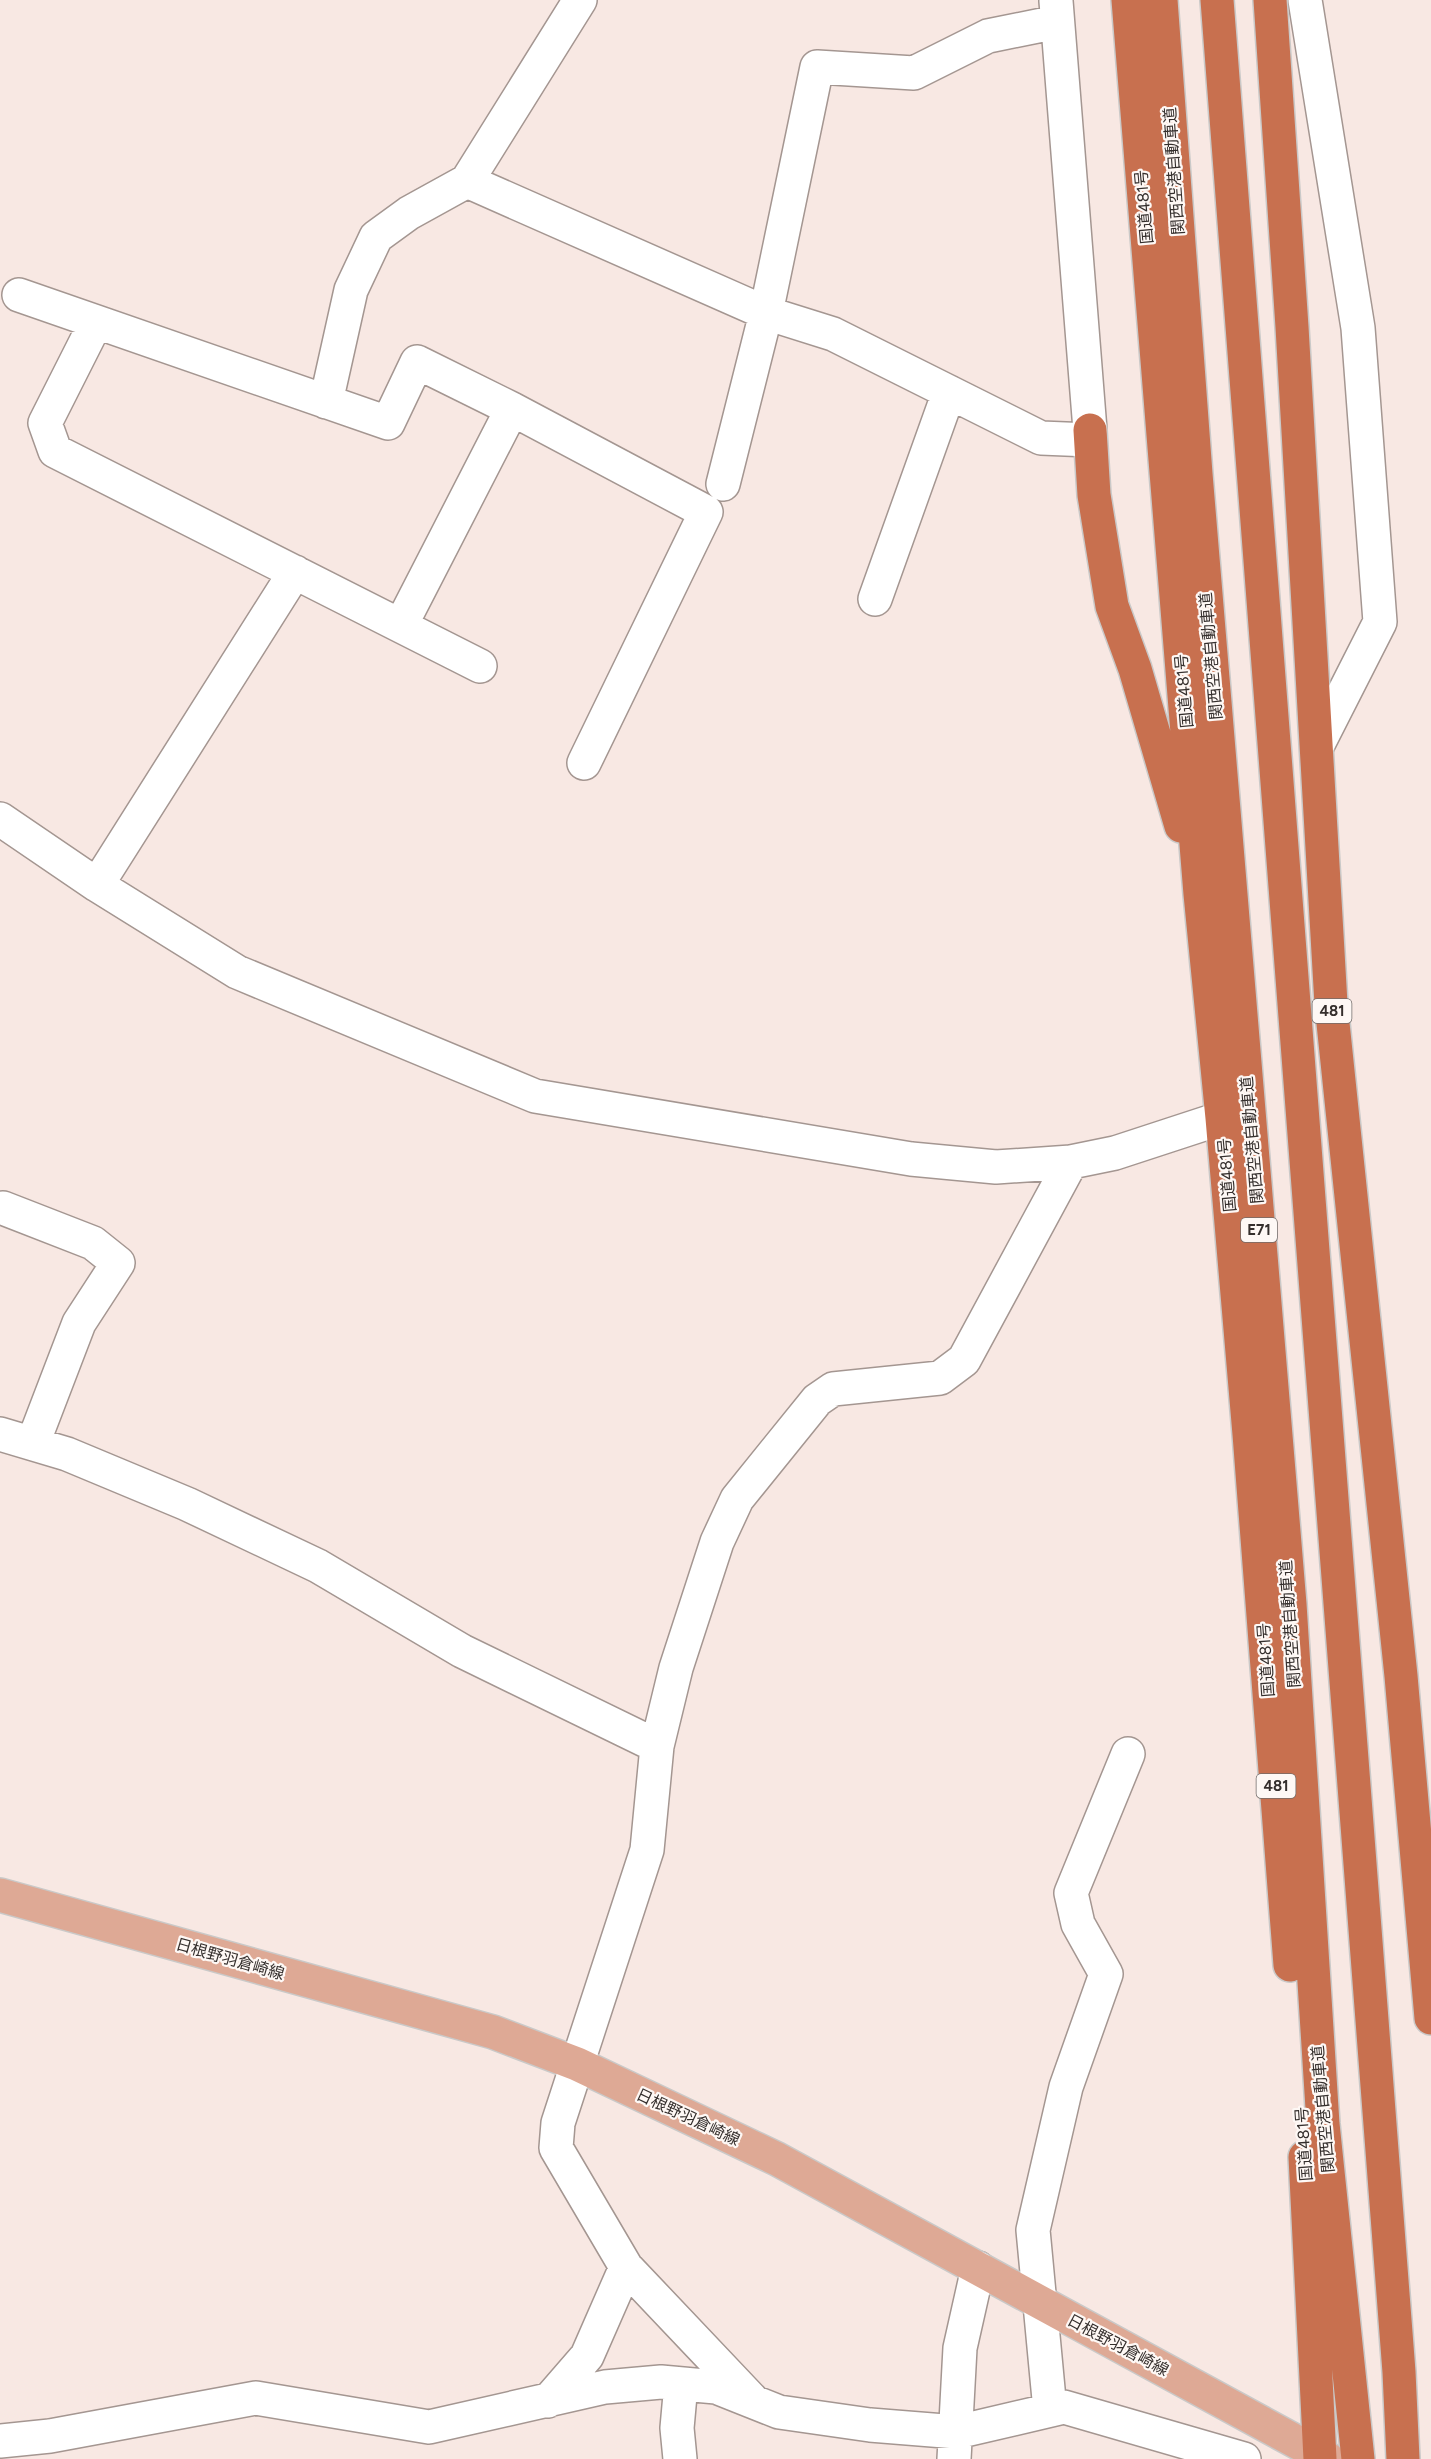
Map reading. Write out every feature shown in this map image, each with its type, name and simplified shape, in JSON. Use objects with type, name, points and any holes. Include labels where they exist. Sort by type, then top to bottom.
[{"type":"highway","name":"国道481号","points":[[1128,0],[1200,894],[1222,1118],[1306,2165],[1323,2458]]},
{"type":"highway","name":"関西空港自動車道","points":[[1161,0],[1197,486],[1290,1604],[1323,2124],[1358,2459]]},
{"type":"highway","points":[[1217,0],[1396,2324],[1403,2459]]},
{"type":"highway","name":"481","points":[[1270,0],[1331,1004],[1401,1676],[1431,2018]]},
{"type":"highway","name":"481","points":[[1090,435],[1094,495],[1112,606],[1135,669],[1200,894]]},
{"type":"main road","name":"日根野羽倉崎線","points":[[0,1895],[493,2032],[578,2064],[777,2159],[1323,2458]]},
{"type":"street","points":[[326,402],[351,290],[376,237],[409,213],[467,182],[580,0]]},
{"type":"street","points":[[1305,0],[1358,328],[1380,622],[1317,746]]},
{"type":"street","points":[[467,182],[766,313],[833,334],[1041,438],[1090,435],[1056,11],[988,36],[914,72],[818,67],[766,313],[723,484]]},
{"type":"street","points":[[19,295],[388,423],[417,362],[512,409],[706,512],[584,763]]},
{"type":"street","points":[[96,322],[45,423],[55,451],[480,666]]},
{"type":"street","points":[[875,599],[949,392]]},
{"type":"street","points":[[401,625],[512,409]]},
{"type":"street","points":[[97,885],[295,572]]},
{"type":"street","points":[[0,819],[97,885],[237,972],[535,1096],[911,1159],[996,1167],[1071,1162],[1115,1152],[1222,1118]]},
{"type":"street","points":[[754,2402],[626,2267],[556,2148],[558,2123],[647,1850],[657,1746],[682,1647],[717,1542],[737,1499],[817,1400],[833,1389],[940,1378],[964,1360],[1071,1162]]},
{"type":"street","points":[[3,1208],[93,1243],[118,1263],[79,1323],[33,1443]]},
{"type":"street","points":[[0,1434],[67,1454],[187,1504],[318,1566],[462,1651],[657,1746]]},
{"type":"street","points":[[1050,2410],[1033,2230],[1066,2087],[1106,1974],[1078,1924],[1071,1893],[1128,1754]]},
{"type":"street","points":[[548,2400],[587,2356],[626,2267]]},
{"type":"street","points":[[956,2446],[960,2348],[978,2268]]},
{"type":"street","points":[[0,2441],[50,2436],[256,2398],[429,2427],[604,2387],[661,2382],[716,2387],[779,2412],[870,2425],[956,2446],[1050,2410],[1064,2407],[1244,2459]]},
{"type":"street","points":[[680,2459],[677,2428],[681,2384]]}]
